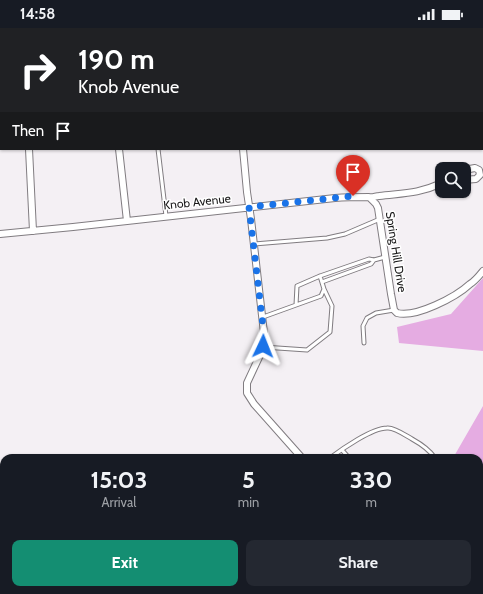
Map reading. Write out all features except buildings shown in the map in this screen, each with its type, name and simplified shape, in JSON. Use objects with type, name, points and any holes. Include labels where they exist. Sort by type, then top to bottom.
[{"type":"street","points":[[29,150],[33,231]]},
{"type":"street","points":[[119,150],[127,221]]},
{"type":"street","points":[[244,150],[249,207],[264,333],[263,346],[249,377],[247,393],[254,404],[298,454]]},
{"type":"street","points":[[471,169],[475,168],[479,170],[480,175],[476,179],[471,179]]},
{"type":"street","name":"Knob Avenue","points":[[0,234],[352,196],[370,198],[418,192],[435,186]]},
{"type":"street","name":"Spring Hill Drive","points":[[370,198],[376,204],[380,219],[395,311]]},
{"type":"street","points":[[395,311],[398,314],[414,312],[433,306],[470,284],[483,271]]},
{"type":"lane","points":[[158,150],[166,216]]},
{"type":"lane","points":[[254,244],[327,238],[345,234],[380,219]]},
{"type":"lane","points":[[296,305],[297,286],[320,276],[369,259],[374,260],[385,257]]},
{"type":"lane","points":[[322,282],[371,264],[374,260]]},
{"type":"lane","points":[[263,346],[307,350],[330,332],[332,306],[320,276]]},
{"type":"lane","points":[[262,317],[320,296],[324,289]]},
{"type":"lane","points":[[364,342],[363,326],[366,318],[376,313],[395,311]]},
{"type":"lane","points":[[336,454],[376,430],[387,427],[418,442],[432,454]]},
{"type":"lane","points":[[342,450],[346,454]]},
{"type":"shaded area","points":[[483,278],[483,351],[399,343],[397,327],[451,314]]},
{"type":"shaded area","points":[[483,406],[483,454],[455,454]]},
{"type":"route","points":[[263,346],[263,326],[249,207],[353,196]]}]
